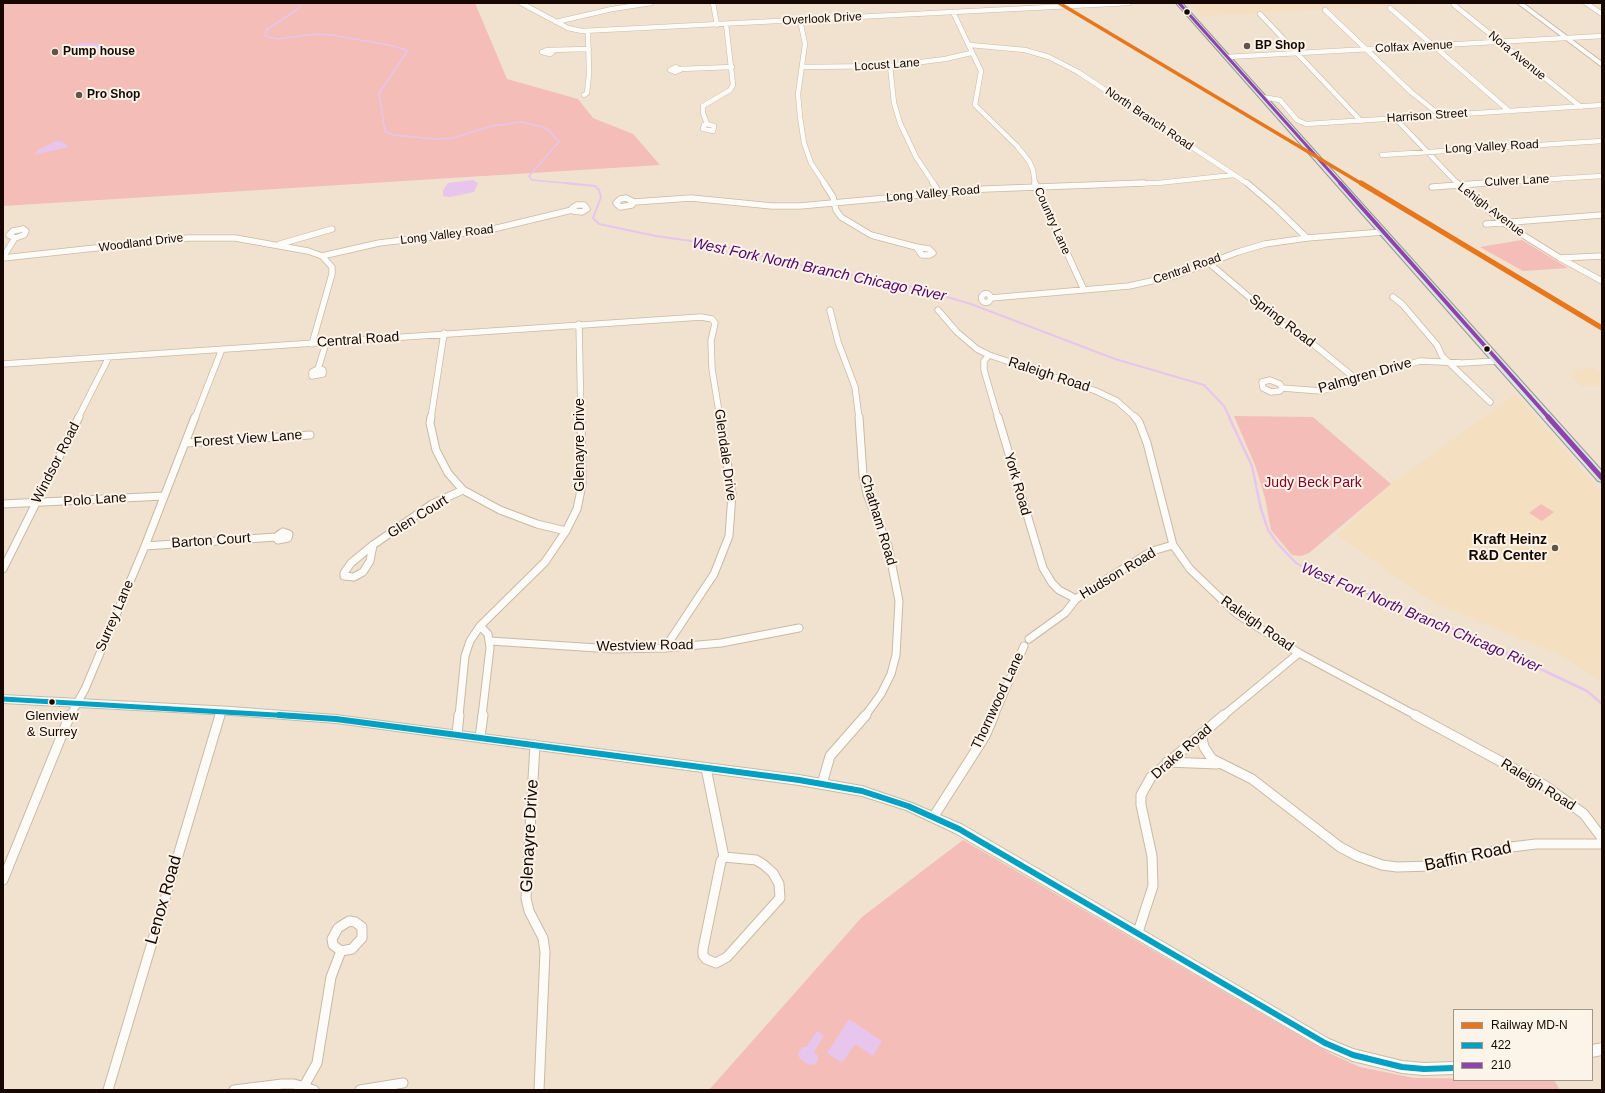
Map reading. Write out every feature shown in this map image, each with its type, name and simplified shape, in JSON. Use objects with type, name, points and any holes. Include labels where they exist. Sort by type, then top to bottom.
[{"type":"main road","points":[[1179,3],[1496,361],[1602,478]]},
{"type":"main road","points":[[1520,3],[1602,65]]},
{"type":"main road","points":[[3,700],[221,710],[336,719],[480,737],[822,784],[862,791],[934,816],[964,832],[1138,932],[1326,1043],[1353,1055],[1402,1067],[1424,1069],[1453,1068]]},
{"type":"street","name":"Overlook Drive","points":[[521,3],[576,31],[1129,3]]},
{"type":"street","points":[[556,22],[631,4],[651,3]]},
{"type":"street","points":[[712,3],[717,25]]},
{"type":"street","points":[[1031,3],[1039,7]]},
{"type":"street","points":[[1586,3],[1602,14]]},
{"type":"street","name":"Nora Avenue","points":[[1454,5],[1581,107]]},
{"type":"street","points":[[1390,8],[1509,111]]},
{"type":"street","points":[[1325,10],[1411,92],[1441,116]]},
{"type":"street","name":"Country Lane","points":[[953,12],[964,37],[970,45],[971,53],[980,71],[975,105],[1024,154],[1033,170],[1035,186],[1084,290]]},
{"type":"street","points":[[1260,14],[1361,121]]},
{"type":"street","points":[[800,20],[805,44],[803,67],[798,94],[804,143],[810,163],[836,203],[837,213],[871,235],[916,247]]},
{"type":"street","points":[[707,124],[703,113],[703,106],[732,88],[734,82],[726,24]]},
{"type":"street","points":[[584,95],[587,92],[589,49],[588,31]]},
{"type":"street","name":"Colfax Avenue","points":[[1227,57],[1602,36]]},
{"type":"street","name":"North Branch Road","points":[[970,45],[1025,50],[1049,57],[1066,65],[1096,83],[1264,197],[1307,238]]},
{"type":"street","points":[[554,51],[589,49]]},
{"type":"street","name":"Locust Lane","points":[[803,67],[890,66],[945,59],[971,53]]},
{"type":"street","points":[[890,66],[894,102],[900,123],[916,158],[939,194]]},
{"type":"street","points":[[680,69],[732,67]]},
{"type":"street","name":"Harrison Street","points":[[1262,97],[1280,100],[1297,120],[1302,123],[1361,121],[1602,105]]},
{"type":"street","name":"Lehigh Avenue","points":[[1395,118],[1424,151],[1457,184],[1502,222],[1560,258],[1602,281]]},
{"type":"street","name":"Long Valley Road","points":[[1382,155],[1424,151],[1602,141]]},
{"type":"street","name":"Long Valley Road","points":[[634,202],[683,198],[772,206],[836,203],[1035,186],[1131,185],[1233,175]]},
{"type":"street","name":"Culver Lane","points":[[1432,187],[1457,184],[1602,176]]},
{"type":"street","name":"Long Valley Road","points":[[322,256],[379,243],[489,230],[572,210]]},
{"type":"street","points":[[1486,224],[1602,215]]},
{"type":"street","name":"Woodland Drive","points":[[278,245],[332,228]]},
{"type":"street","name":"Central Road","points":[[991,298],[1084,290],[1142,283],[1174,276],[1254,247],[1307,238],[1383,232]]},
{"type":"street","points":[[3,258],[15,238]]},
{"type":"street","name":"Woodland Drive","points":[[3,258],[188,238],[235,238],[278,245],[322,256]]},
{"type":"street","points":[[312,344],[332,280],[332,268],[322,256]]},
{"type":"street","points":[[1560,258],[1602,256]]},
{"type":"street","name":"Spring Road","points":[[1209,263],[1282,325],[1297,331],[1356,379]]},
{"type":"street","points":[[1393,297],[1402,304],[1437,345],[1439,353],[1490,402]]},
{"type":"street","name":"Chatham Road","points":[[822,784],[824,769],[830,756],[862,720],[881,694],[891,674],[896,655],[898,632],[898,601],[891,559],[888,546],[867,494],[863,475],[858,406],[851,374],[838,342],[830,310]]},
{"type":"street","name":"Raleigh Road","points":[[938,310],[957,332],[972,345],[989,355],[1096,391],[1117,401],[1133,415],[1139,422],[1147,443],[1172,545],[1190,569],[1226,605],[1255,626],[1299,653],[1350,679],[1544,785],[1584,814],[1602,838]]},
{"type":"street","name":"Central Road","points":[[3,364],[312,344],[579,324],[694,317],[712,319]]},
{"type":"street","name":"Glendale Drive","points":[[665,648],[714,574],[726,545],[731,522],[732,494],[711,363],[715,323],[712,319]]},
{"type":"street","name":"Glenayre Drive","points":[[456,734],[466,649],[480,626],[535,573],[557,546],[577,509],[582,485],[579,324]]},
{"type":"street","points":[[444,333],[430,423],[436,450],[448,473],[455,484],[463,490],[515,517],[566,531]]},
{"type":"street","points":[[318,369],[326,343]]},
{"type":"street","name":"Surrey Lane","points":[[3,880],[69,717],[77,703],[145,546],[222,349]]},
{"type":"street","name":"York Road","points":[[989,355],[984,361],[984,370],[1042,568],[1052,583],[1059,590],[1076,599]]},
{"type":"street","name":"Windsor Road","points":[[3,569],[109,357]]},
{"type":"street","name":"Palmgren Drive","points":[[1282,388],[1305,391],[1321,391],[1356,379],[1420,361],[1450,363],[1496,361]]},
{"type":"street","name":"Forest View Lane","points":[[186,444],[310,435]]},
{"type":"street","name":"Glen Court","points":[[373,545],[370,561],[363,572],[354,577],[344,576],[344,573],[351,563],[373,545],[426,508],[463,490]]},
{"type":"street","name":"Polo Lane","points":[[3,504],[164,496]]},
{"type":"street","name":"Barton Court","points":[[145,546],[276,537]]},
{"type":"street","name":"Hudson Road","points":[[1029,639],[1065,613],[1076,599],[1143,556],[1152,551],[1172,545]]},
{"type":"street","points":[[480,626],[485,630],[490,640],[480,737]]},
{"type":"street","name":"Westview Road","points":[[490,640],[614,649],[665,648],[721,643],[799,628]]},
{"type":"street","name":"Thornwood Lane","points":[[934,816],[985,736],[1024,646]]},
{"type":"street","name":"Drake Road","points":[[1138,932],[1153,886],[1152,856],[1141,806],[1141,795],[1151,777],[1167,762],[1299,653]]},
{"type":"street","name":"Lenox Road","points":[[108,1090],[221,710]]},
{"type":"street","name":"Baffin Road","points":[[1201,734],[1204,747],[1210,756],[1220,764],[1252,779],[1340,847],[1357,856],[1382,865],[1397,867],[1432,866],[1449,863],[1490,850],[1536,844],[1602,844]]},
{"type":"street","name":"Glenayre Drive","points":[[535,745],[526,880],[529,912],[543,938],[545,952],[539,1090]]},
{"type":"street","name":"Baffin Road","points":[[1167,762],[1207,762],[1220,764]]},
{"type":"street","points":[[706,768],[720,844],[724,857],[721,861],[703,949],[703,955],[706,959],[716,963],[727,957],[780,898],[779,884],[773,873],[764,865],[756,860],[724,857]]},
{"type":"street","points":[[304,1086],[312,1074],[316,1063],[331,977],[341,951]]},
{"type":"street","points":[[360,1090],[402,1083]]},
{"type":"street","points":[[234,1090],[282,1084],[304,1086],[314,1090]]},
{"type":"shaded area","points":[[1190,3],[1445,3],[1202,16]]},
{"type":"shaded area","points":[[82,43],[99,44],[103,48],[97,52],[71,55],[66,52],[71,47]]},
{"type":"shaded area","points":[[56,141],[63,142],[69,147],[34,155],[38,150]]},
{"type":"shaded area","points":[[473,180],[478,183],[474,192],[450,197],[443,196],[443,190],[448,183]]},
{"type":"shaded area","points":[[1595,368],[1602,375],[1602,385],[1582,387],[1572,376],[1575,375],[1571,370]]},
{"type":"shaded area","name":"Kraft Heinz R&D Center","points":[[1516,394],[1602,493],[1602,682],[1564,657],[1431,601],[1337,535],[1391,484]]},
{"type":"shaded area","points":[[849,1019],[882,1041],[873,1056],[855,1044],[842,1063],[827,1053]]},
{"type":"shaded area","points":[[817,1031],[824,1036],[814,1052],[818,1056],[818,1061],[815,1064],[809,1065],[800,1059],[798,1054],[802,1047],[806,1047]]},
{"type":"green space","points":[[3,3],[475,3],[507,79],[578,99],[593,118],[633,134],[660,165],[3,206]]},
{"type":"green space","points":[[1522,240],[1568,268],[1523,271],[1480,247]]},
{"type":"green space","name":"Judy Beck Park","points":[[1234,416],[1313,417],[1391,484],[1309,553],[1301,556],[1292,555],[1271,530],[1265,498],[1255,465]]},
{"type":"green space","points":[[1541,504],[1554,512],[1542,521],[1529,513]]},
{"type":"green space","points":[[963,840],[1331,1054],[1360,1067],[1414,1078],[1453,1079],[1453,1081],[1555,1081],[1560,1090],[709,1090],[862,917]]},
{"type":"waterway","name":"West Fork North Branch Chicago River","points":[[302,3],[298,9],[266,30],[265,36],[277,39],[318,34],[331,35],[389,45],[406,50],[407,52],[379,93],[385,131],[393,135],[436,139],[453,138],[492,126],[521,122],[543,127],[550,131],[559,142],[529,176],[532,180],[576,184]]},
{"type":"waterway","name":"West Fork North Branch Chicago River","points":[[564,183],[595,186],[599,190],[601,197],[593,218],[599,224],[656,236],[712,244],[800,265],[917,288],[971,304],[1115,359],[1204,385],[1224,406],[1230,418]]},
{"type":"waterway","name":"West Fork North Branch Chicago River","points":[[1229,417],[1252,466],[1261,509],[1268,530],[1278,544],[1296,563],[1318,575],[1340,582],[1473,637],[1587,691],[1602,704]]},
{"type":"rail line","name":"MD-N","points":[[1059,3],[1602,328]]},
{"type":"transit line","name":"210","points":[[1179,3],[1602,478]]},
{"type":"transit line","name":"422","points":[[3,699],[231,711],[336,719],[799,780],[862,791],[908,806],[959,829],[1325,1043],[1353,1055],[1402,1067],[1424,1069],[1453,1068]]},
{"type":"place","name":"BP Shop","points":[[1247,46]]},
{"type":"place","name":"Pump house","points":[[55,52]]},
{"type":"place","name":"Pro Shop","points":[[79,95]]},
{"type":"place","name":"Kraft Heinz R&D Center","points":[[1555,548]]},
{"type":"place","name":"Glenview & Surrey","points":[[52,702]]}]
